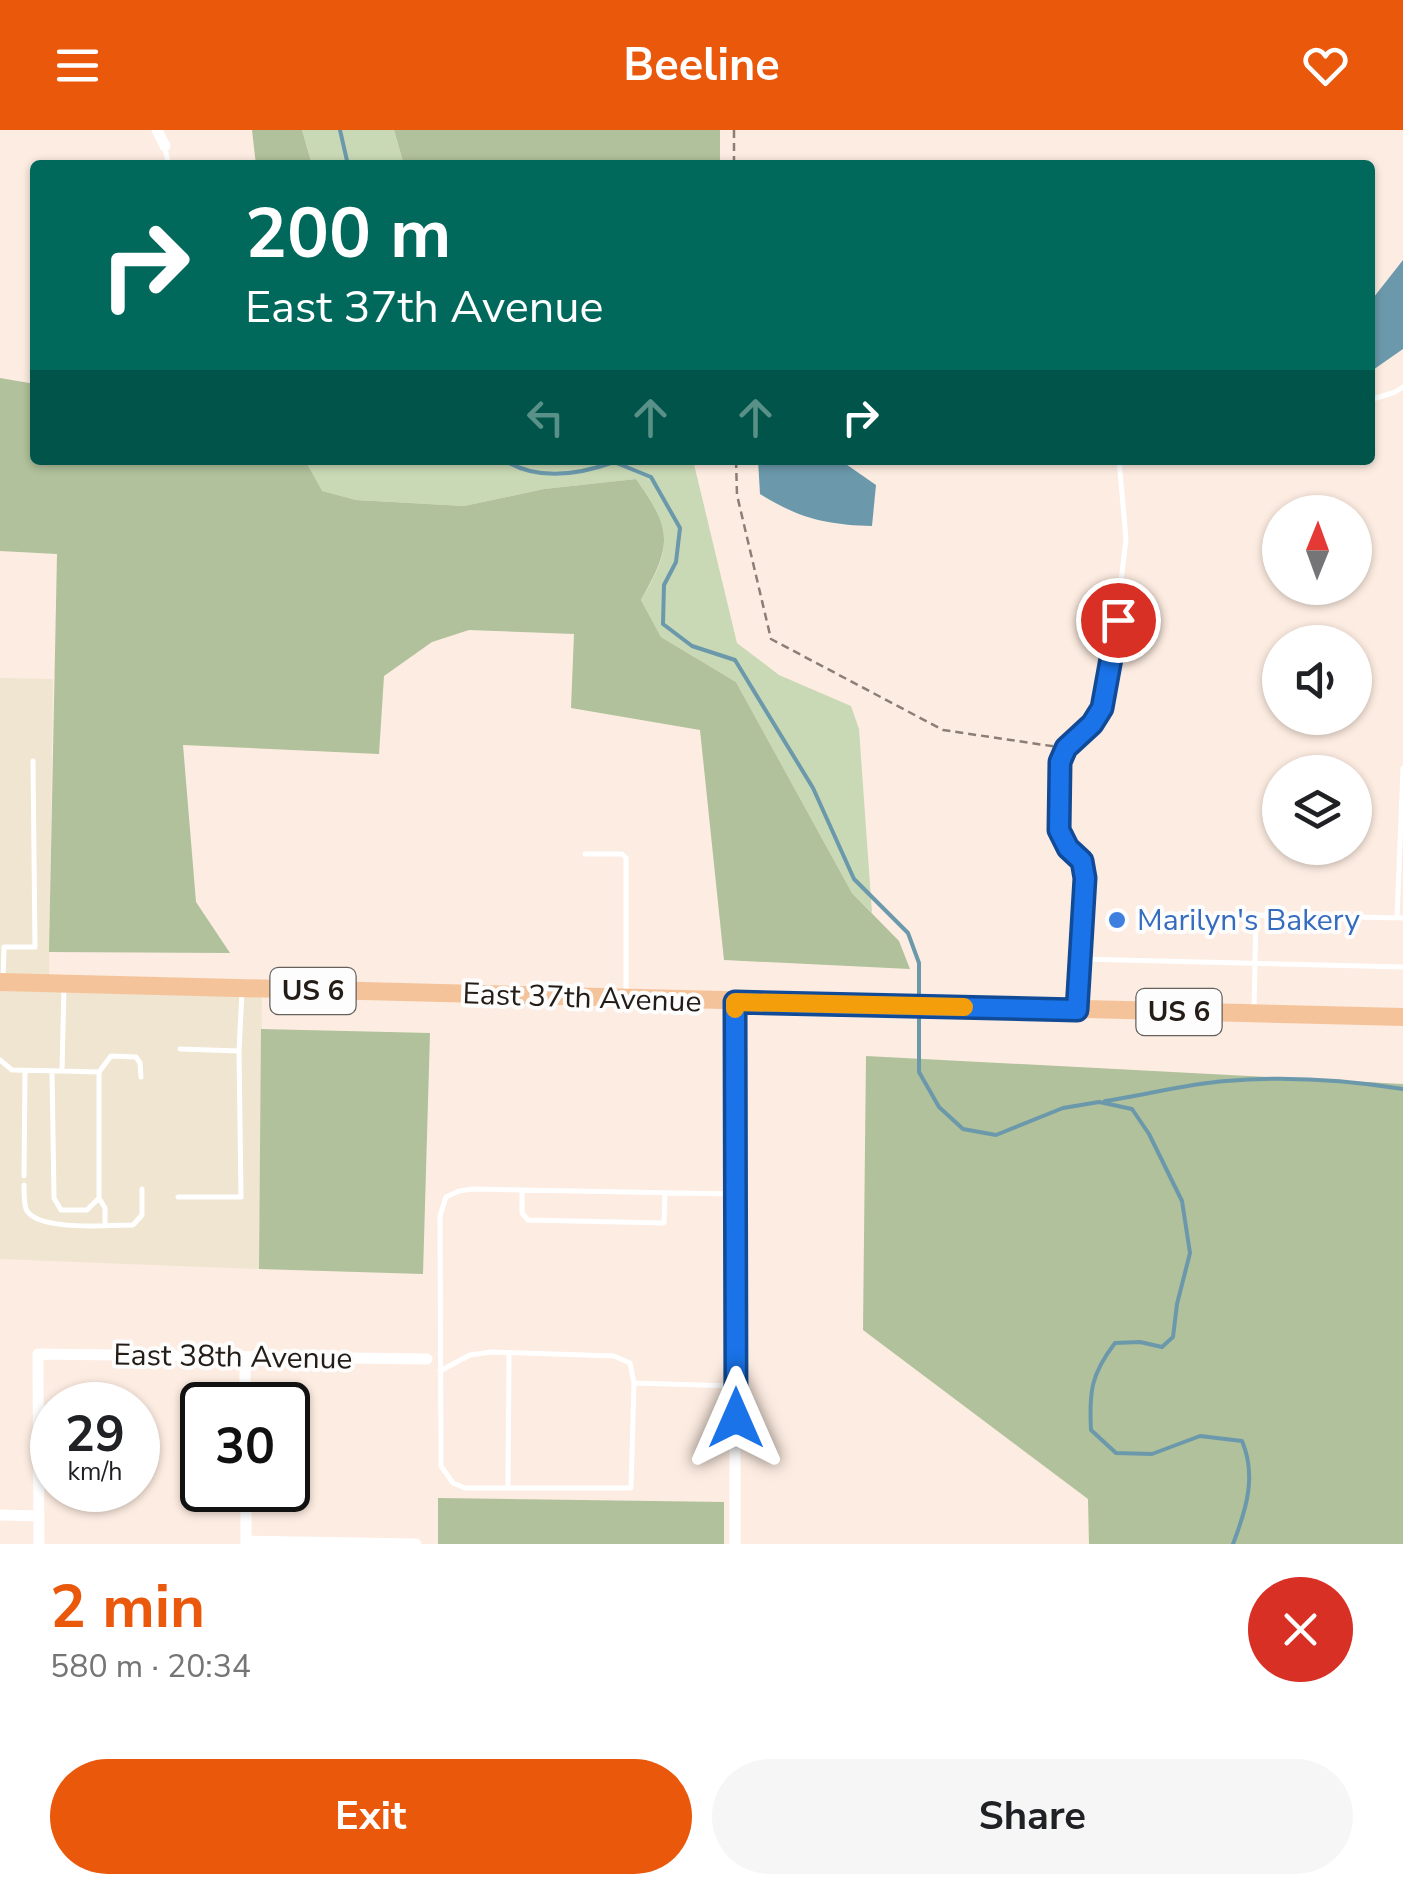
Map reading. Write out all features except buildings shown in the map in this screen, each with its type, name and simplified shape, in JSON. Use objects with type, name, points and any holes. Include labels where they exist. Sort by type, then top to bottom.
[{"type":"main road","name":"East 37th Avenue","points":[[1,982],[1403,1017]]},
{"type":"street","points":[[157,130],[165,146]]},
{"type":"street","points":[[735,1002],[735,1544]]},
{"type":"street","name":"East 38th Avenue","points":[[40,1516],[38,1354],[428,1358]]},
{"type":"street","points":[[245,1358],[245,1382]]},
{"type":"street","points":[[246,1512],[246,1542],[416,1544]]},
{"type":"street","points":[[0,1515],[40,1516],[39,1544]]},
{"type":"lane","points":[[165,146],[168,160]]},
{"type":"lane","points":[[1375,398],[1403,387]]},
{"type":"lane","points":[[1077,1010],[1085,878],[1082,861],[1068,848],[1059,830],[1060,762],[1066,748],[1092,724],[1102,708],[1110,674],[1126,539],[1119,465]]},
{"type":"lane","points":[[1,982],[4,947],[35,948],[33,761]]},
{"type":"lane","points":[[1254,1014],[1256,915],[1400,918],[1403,768]]},
{"type":"lane","points":[[584,854],[622,854],[626,858],[626,999]]},
{"type":"lane","points":[[1080,959],[1403,968]]},
{"type":"lane","points":[[62,1071],[64,984]]},
{"type":"lane","points":[[178,1197],[241,1197],[242,989]]},
{"type":"lane","points":[[180,1049],[239,1052]]},
{"type":"lane","points":[[106,1225],[106,1208],[99,1198],[99,1072],[103,1062],[112,1056],[130,1055],[140,1062],[141,1077]]},
{"type":"lane","points":[[0,1060],[12,1070],[99,1072]]},
{"type":"lane","points":[[24,1071],[24,1176]]},
{"type":"lane","points":[[52,1071],[54,1198],[62,1210],[87,1210],[99,1198]]},
{"type":"lane","points":[[24,1186],[26,1209],[33,1218],[50,1224],[133,1225],[139,1221],[142,1189]]},
{"type":"lane","points":[[440,1372],[470,1355],[510,1353],[614,1356],[630,1363],[634,1384],[631,1488],[465,1488],[444,1472],[440,1459],[440,1372],[441,1206],[446,1197],[459,1191],[736,1194]]},
{"type":"lane","points":[[522,1191],[522,1212],[528,1220],[664,1223],[664,1193]]},
{"type":"lane","points":[[508,1488],[510,1353]]},
{"type":"lane","points":[[634,1384],[736,1386]]},
{"type":"path","points":[[734,130],[734,160]]},
{"type":"path","points":[[736,465],[737,494],[771,639],[943,730],[1066,748]]},
{"type":"shaded area","points":[[0,678],[53,679],[49,979],[0,978]]},
{"type":"shaded area","points":[[0,988],[262,995],[259,1269],[0,1259]]},
{"type":"green space","points":[[252,130],[302,130],[311,160],[255,160]]},
{"type":"green space","points":[[302,130],[394,130],[403,160],[311,160]]},
{"type":"green space","points":[[394,130],[720,130],[720,160],[403,160]]},
{"type":"green space","points":[[0,378],[30,383],[30,465],[308,465],[322,491],[356,500],[464,506],[544,489],[636,479],[657,512],[664,538],[658,565],[641,600],[661,637],[736,682],[852,893],[899,941],[910,969],[724,960],[700,730],[571,708],[574,634],[469,630],[432,642],[384,676],[379,754],[183,745],[196,902],[230,953],[49,952],[57,554],[0,551]]},
{"type":"green space","points":[[308,465],[694,465],[737,643],[779,675],[851,706],[859,729],[872,913],[852,893],[736,682],[661,637],[641,600],[663,551],[662,525],[636,479],[544,489],[464,506],[356,500],[321,491]]},
{"type":"green space","points":[[261,1029],[430,1033],[423,1274],[259,1269]]},
{"type":"green space","points":[[866,1056],[1403,1084],[1403,1544],[1089,1544],[1088,1499],[863,1330]]},
{"type":"green space","points":[[438,1498],[724,1502],[724,1544],[438,1544]]},
{"type":"water","points":[[1403,260],[1403,349],[1375,369],[1375,296]]},
{"type":"water","points":[[758,465],[847,465],[876,485],[872,526],[813,519],[760,494]]},
{"type":"waterway","points":[[340,130],[347,160]]},
{"type":"waterway","points":[[513,465],[558,474],[604,465]]},
{"type":"waterway","points":[[621,465],[651,477],[680,528],[676,562],[664,585],[663,624],[692,646],[735,660],[813,788],[854,879],[908,933],[919,963],[919,1001]]},
{"type":"waterway","points":[[919,1011],[919,1072],[939,1107],[963,1129],[996,1135],[1063,1108],[1099,1102],[1132,1109],[1149,1134],[1182,1201],[1190,1253],[1173,1337],[1162,1347],[1140,1342],[1115,1343],[1093,1384],[1091,1430],[1116,1453],[1152,1454],[1200,1436],[1242,1441],[1249,1480],[1246,1506],[1233,1544]]},
{"type":"waterway","points":[[1105,1101],[1248,1080],[1315,1080],[1403,1089]]},
{"type":"slow traffic","points":[[735,1009],[735,1002],[964,1007]]},
{"type":"place","name":"Marilyn's Bakery","points":[[1117,920]]},
{"type":"route","points":[[736,1418],[735,1002],[1077,1010],[1085,878],[1082,861],[1062,841],[1059,830],[1060,762],[1066,748],[1092,724],[1102,708],[1118,620]]}]
